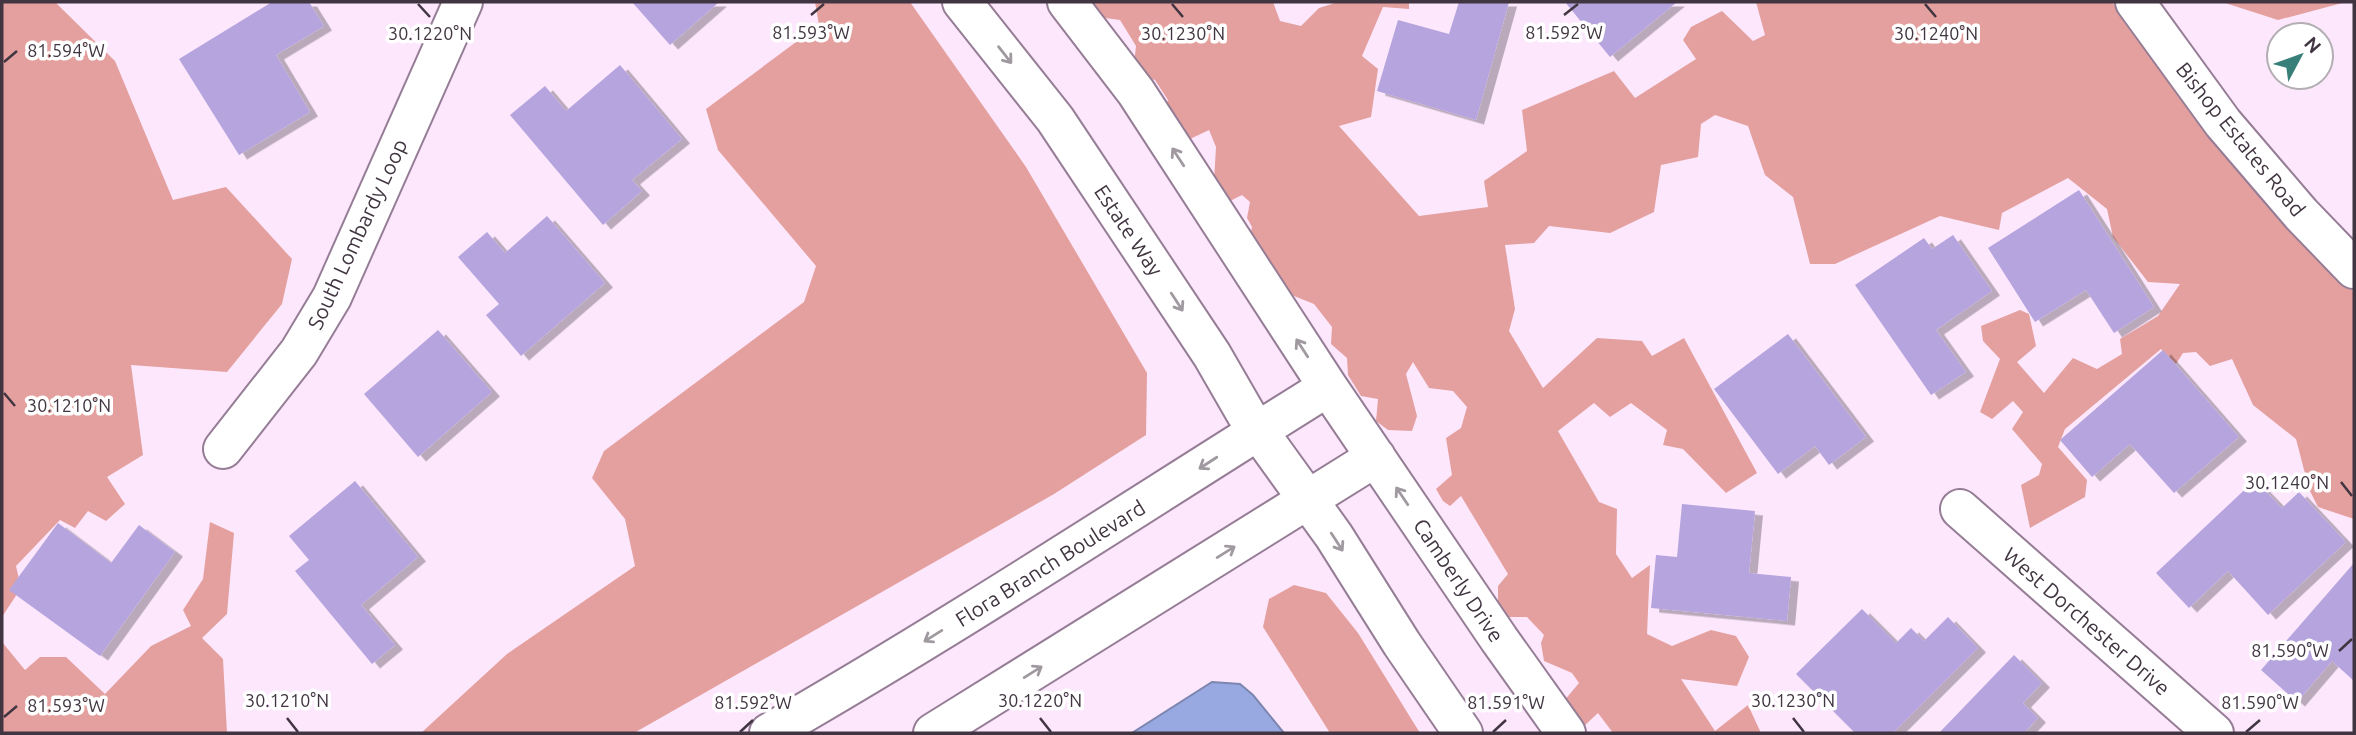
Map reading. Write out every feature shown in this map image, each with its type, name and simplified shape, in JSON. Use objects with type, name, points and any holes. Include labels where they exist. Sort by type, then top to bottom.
[{"type":"street","name":"South Lombardy Loop","points":[[223,449],[299,352],[332,297],[463,2]]},
{"type":"street","name":"Estate Way","points":[[962,2],[1055,119],[1205,344],[1258,430],[1308,501]]},
{"type":"street","points":[[1067,2],[1136,92],[1328,387]]},
{"type":"street","name":"Bishop Estates Road","points":[[2134,2],[2224,123],[2301,214],[2354,269]]},
{"type":"street","name":"Flora Branch Boulevard","points":[[769,733],[921,644],[1328,387]]},
{"type":"street","name":"Camberly Drive","points":[[1328,387],[1566,733]]},
{"type":"street","points":[[933,733],[1376,457]]},
{"type":"street","points":[[1308,501],[1463,733]]},
{"type":"street","name":"West Dorchester Drive","points":[[1960,509],[2214,733]]},
{"type":"shaded area","points":[[2,2],[55,2],[115,61],[173,200],[226,187],[292,259],[282,304],[227,372],[131,365],[143,455],[107,477],[125,504],[106,521],[88,511],[75,528],[60,520],[16,566],[21,588],[2,617]]},
{"type":"shaded area","points":[[815,2],[910,2],[1026,167],[1147,373],[1146,435],[1054,494],[634,733],[421,733],[507,654],[635,566],[625,519],[592,478],[604,451],[804,302],[816,266],[718,150],[706,109],[819,25]]},
{"type":"shaded area","points":[[1087,2],[1273,2],[1280,21],[1301,26],[1319,8],[1338,2],[1409,2],[1409,9],[1383,7],[1362,56],[1378,69],[1371,117],[1339,126],[1419,216],[1488,207],[1484,181],[1527,151],[1522,110],[1614,71],[1635,98],[1696,59],[1683,40],[1691,27],[1722,11],[1753,41],[1765,35],[1756,2],[2112,2],[2263,199],[2354,292],[2354,519],[2318,507],[2309,489],[2296,439],[2253,405],[2232,359],[2210,366],[2196,352],[2183,353],[2176,364],[2161,349],[2065,429],[2058,447],[2087,480],[2085,497],[2030,528],[2021,485],[2039,475],[2042,464],[2012,429],[2023,412],[2013,401],[1992,419],[1980,412],[2000,359],[1983,341],[1981,326],[2020,310],[2029,314],[2036,346],[2017,362],[2044,393],[2073,358],[2097,369],[2122,354],[2120,339],[2158,316],[2180,284],[2148,282],[2113,237],[2107,209],[2068,178],[2002,213],[1999,230],[1940,216],[1835,264],[1810,264],[1793,197],[1765,175],[1748,126],[1715,115],[1701,124],[1698,157],[1661,165],[1654,212],[1610,233],[1549,226],[1534,243],[1505,245],[1515,309],[1509,331],[1543,388],[1597,338],[1642,341],[1652,356],[1684,338],[1757,473],[1726,493],[1683,449],[1663,445],[1667,430],[1631,403],[1610,417],[1594,403],[1558,431],[1599,502],[1617,509],[1616,554],[1632,578],[1650,565],[1647,634],[1672,646],[1711,630],[1736,636],[1749,657],[1737,686],[1681,679],[1715,731],[1748,705],[1761,733],[1613,733],[1598,713],[1583,727],[1563,702],[1579,683],[1572,673],[1544,661],[1541,643],[1544,635],[1527,617],[1507,617],[1498,610],[1498,586],[1508,574],[1461,496],[1450,506],[1443,501],[1436,489],[1452,475],[1446,438],[1461,428],[1467,407],[1453,391],[1429,388],[1413,362],[1406,374],[1417,416],[1412,431],[1388,430],[1376,421],[1378,399],[1361,396],[1348,375],[1347,358],[1331,344],[1332,327],[1314,304],[1284,292],[1249,240],[1252,227],[1247,218],[1250,202],[1242,195],[1228,202],[1214,181],[1216,147],[1209,130],[1188,140],[1165,108],[1168,100],[1155,80],[1145,77],[1134,64],[1136,46],[1120,20],[1098,17]]},
{"type":"shaded area","points":[[2222,2],[2346,2],[2278,20]]},
{"type":"shaded area","points":[[210,522],[234,533],[227,614],[202,638],[223,659],[227,733],[2,733],[2,642],[25,670],[40,657],[66,657],[105,694],[151,646],[191,626],[183,610],[203,579]]},
{"type":"shaded area","points":[[1294,585],[1326,593],[1358,633],[1420,733],[1330,733],[1263,627],[1269,599]]},
{"type":"water","points":[[1212,682],[1240,684],[1253,695],[1284,733],[1132,733]]},
{"type":"building","points":[[272,2],[309,2],[324,26],[276,55],[310,112],[239,155],[179,59]]},
{"type":"building","points":[[632,2],[719,2],[670,45]]},
{"type":"building","points":[[1459,2],[1509,2],[1476,120],[1377,91],[1398,20],[1449,34]]},
{"type":"building","points":[[1565,2],[1677,2],[1610,57]]},
{"type":"building","points":[[620,65],[682,139],[632,180],[642,191],[603,225],[510,115],[545,86],[566,111]]},
{"type":"building","points":[[2079,190],[2154,307],[2114,333],[2086,290],[2035,322],[1988,248]]},
{"type":"building","points":[[547,216],[605,283],[521,356],[486,315],[499,304],[458,257],[487,232],[505,253]]},
{"type":"building","points":[[1953,235],[1992,291],[1936,330],[1966,372],[1931,395],[1855,285],[1924,238],[1932,249]]},
{"type":"building","points":[[438,330],[492,392],[418,457],[364,394]]},
{"type":"building","points":[[1788,334],[1866,437],[1829,465],[1815,446],[1778,474],[1714,389]]},
{"type":"building","points":[[2163,350],[2239,437],[2174,493],[2130,444],[2092,477],[2060,440]]},
{"type":"building","points":[[2255,480],[2282,508],[2299,492],[2346,542],[2268,615],[2228,571],[2189,608],[2156,573]]},
{"type":"building","points":[[355,481],[418,557],[361,605],[395,645],[372,664],[295,571],[309,560],[289,536]]},
{"type":"building","points":[[1682,504],[1755,511],[1749,573],[1791,577],[1787,621],[1651,608],[1656,555],[1677,557]]},
{"type":"building","points":[[58,523],[111,563],[139,525],[175,552],[100,656],[9,590]]},
{"type":"building","points":[[2354,563],[2354,681],[2332,661],[2297,702],[2261,670]]},
{"type":"building","points":[[1862,609],[1896,643],[1911,628],[1924,641],[1948,617],[1978,648],[1893,733],[1855,733],[1796,674]]},
{"type":"building","points":[[2014,655],[2042,683],[2023,703],[2038,718],[2024,733],[1939,733]]}]
